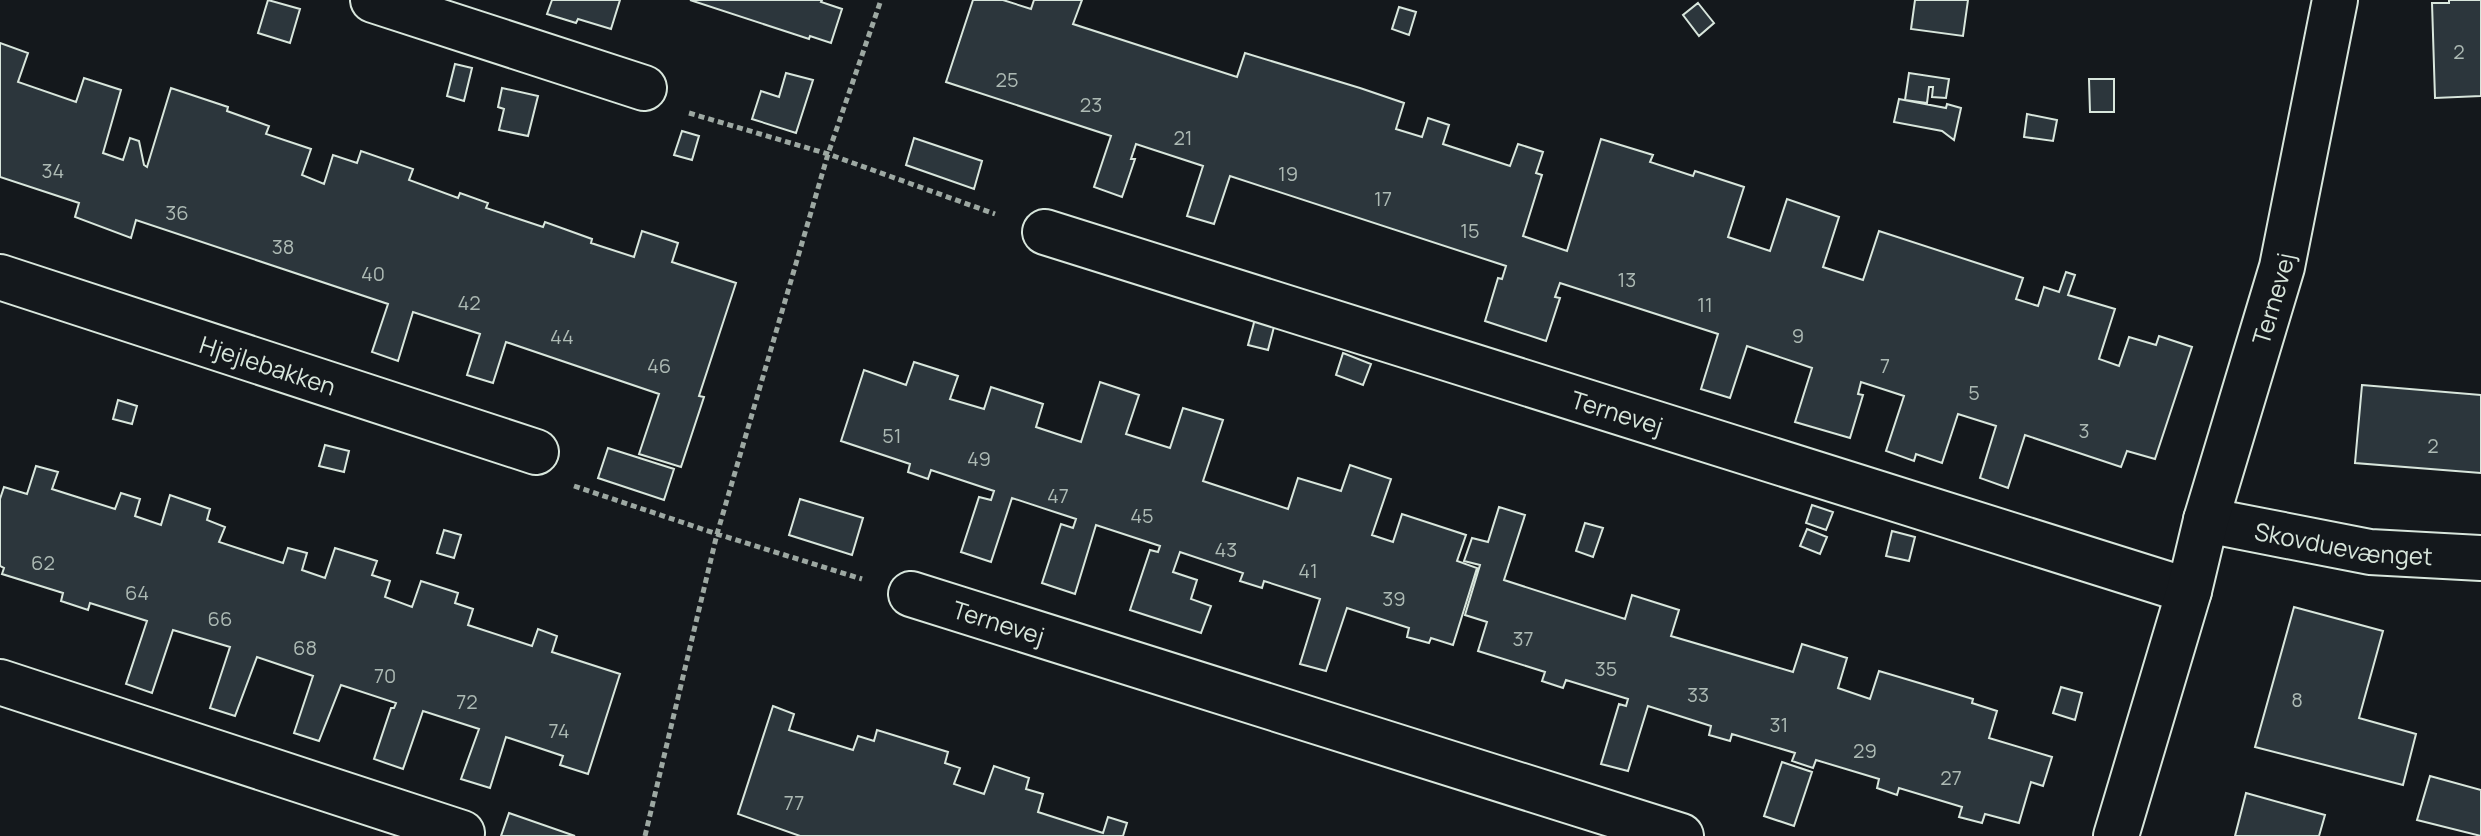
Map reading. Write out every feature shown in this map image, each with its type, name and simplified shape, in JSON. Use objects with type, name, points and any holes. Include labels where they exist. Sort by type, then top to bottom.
[{"type":"street","points":[[373,0],[644,88]]},
{"type":"street","name":"Ternevej","points":[[2116,836],[2282,267],[2335,0]]},
{"type":"street","name":"Ternevej","points":[[1045,232],[2189,591]]},
{"type":"street","name":"Hjejlebakken","points":[[0,277],[536,452]]},
{"type":"street","name":"Skovduevænget","points":[[2206,520],[2370,552],[2481,558]]},
{"type":"street","name":"Ternevej","points":[[911,594],[1681,836]]},
{"type":"street","points":[[0,682],[462,833]]},
{"type":"path","points":[[645,836],[717,534],[828,154],[881,0]]},
{"type":"path","points":[[644,88],[667,106],[828,154],[1045,232]]},
{"type":"path","points":[[536,452],[557,480],[911,594]]},
{"type":"building","points":[[268,0],[300,9],[290,43],[258,33]]},
{"type":"building","points":[[552,0],[620,0],[611,29],[547,14]]},
{"type":"building","points":[[690,0],[822,0],[842,9],[831,43],[810,36],[809,39]]},
{"type":"building","points":[[973,0],[1003,0],[1031,9],[1034,0],[1082,0],[1073,24],[1237,77],[1245,53],[1360,88],[1404,103],[1396,129],[1422,137],[1428,118],[1449,125],[1443,144],[1510,166],[1518,144],[1543,152],[1536,173],[1542,175],[1523,236],[1567,251],[1601,139],[1653,155],[1650,162],[1693,176],[1695,171],[1744,187],[1728,237],[1770,251],[1787,199],[1839,217],[1823,267],[1863,280],[1879,231],[2023,278],[2016,299],[2038,306],[2044,287],[2059,292],[2066,272],[2075,275],[2068,295],[2115,309],[2099,359],[2119,366],[2129,337],[2156,345],[2159,336],[2192,347],[2155,459],[2127,451],[2121,467],[2025,435],[2008,488],[1980,478],[1996,426],[1958,414],[1942,463],[1916,454],[1914,461],[1886,451],[1904,396],[1861,382],[1858,394],[1863,395],[1850,438],[1795,422],[1812,368],[1747,346],[1730,398],[1701,389],[1718,334],[1560,283],[1555,297],[1560,298],[1546,341],[1485,321],[1498,278],[1502,279],[1506,266],[1230,176],[1214,224],[1187,216],[1203,166],[1136,144],[1131,159],[1135,159],[1122,197],[1094,187],[1111,136],[946,82]]},
{"type":"building","points":[[1915,0],[1968,0],[1963,36],[1911,29]]},
{"type":"building","points":[[2449,0],[2481,0],[2481,96],[2435,98],[2432,3],[2449,3]]},
{"type":"building","points":[[1698,3],[1714,23],[1699,36],[1683,15]]},
{"type":"building","points":[[1399,7],[1416,12],[1409,35],[1392,29]]},
{"type":"building","points":[[0,43],[28,53],[18,82],[76,102],[84,78],[121,90],[103,153],[123,160],[130,138],[139,141],[147,167],[171,88],[228,107],[227,111],[269,126],[266,134],[311,149],[302,175],[324,184],[333,155],[357,163],[361,151],[413,169],[409,180],[458,198],[460,193],[488,203],[486,208],[543,227],[545,222],[592,239],[591,243],[634,257],[642,231],[678,243],[672,262],[736,283],[699,396],[704,397],[681,467],[639,454],[659,394],[506,342],[493,383],[467,375],[480,334],[413,312],[398,361],[372,352],[388,304],[136,220],[131,238],[75,217],[79,203],[0,177]]},
{"type":"building","points":[[455,64],[472,68],[464,101],[447,96]]},
{"type":"building","points":[[786,73],[813,80],[796,133],[752,119],[761,91],[779,97]]},
{"type":"building","points":[[1909,73],[1949,79],[1946,98],[1932,97],[1933,87],[1929,87],[1927,103],[1905,100]]},
{"type":"building","points":[[2089,79],[2114,79],[2114,112],[2090,112]]},
{"type":"building","points":[[502,88],[538,96],[528,136],[499,130],[504,109],[498,107]]},
{"type":"building","points":[[1899,99],[1961,108],[1954,140],[1942,131],[1894,122]]},
{"type":"building","points":[[2027,114],[2057,120],[2053,141],[2024,137]]},
{"type":"building","points":[[682,131],[699,136],[692,160],[674,155]]},
{"type":"building","points":[[914,138],[982,161],[974,189],[906,165]]},
{"type":"building","points":[[1255,319],[1275,323],[1268,350],[1248,345]]},
{"type":"building","points":[[1343,353],[1371,364],[1363,385],[1336,375]]},
{"type":"building","points":[[914,362],[958,376],[950,399],[984,409],[991,387],[1043,404],[1036,427],[1081,442],[1100,382],[1139,395],[1126,434],[1170,448],[1183,408],[1223,420],[1203,481],[1288,509],[1298,478],[1341,491],[1350,465],[1391,479],[1372,535],[1393,542],[1402,514],[1466,535],[1457,561],[1477,568],[1453,645],[1431,638],[1429,643],[1407,637],[1409,628],[1347,608],[1326,671],[1300,664],[1320,599],[1264,581],[1262,588],[1240,581],[1243,573],[1180,552],[1173,572],[1197,580],[1191,599],[1211,606],[1201,633],[1130,610],[1150,550],[1158,552],[1160,546],[1096,525],[1075,594],[1042,583],[1061,524],[1073,528],[1076,519],[1012,498],[991,562],[961,552],[979,497],[991,500],[994,491],[931,470],[928,479],[908,472],[910,464],[841,441],[864,370],[906,385]]},
{"type":"building","points":[[2362,385],[2481,395],[2481,473],[2355,463]]},
{"type":"building","points":[[118,400],[137,406],[132,424],[113,419]]},
{"type":"building","points":[[325,445],[349,451],[344,472],[319,466]]},
{"type":"building","points":[[608,448],[674,469],[664,500],[598,478]]},
{"type":"building","points":[[36,466],[58,472],[52,489],[115,509],[121,493],[140,499],[135,516],[161,525],[170,495],[210,509],[207,520],[225,527],[219,542],[283,563],[288,548],[307,553],[302,570],[325,578],[335,548],[377,561],[372,575],[390,581],[385,597],[412,607],[421,581],[458,593],[455,603],[473,609],[468,625],[532,646],[538,629],[557,636],[552,652],[620,674],[588,774],[560,765],[563,756],[506,737],[490,788],[461,779],[479,729],[423,711],[403,769],[374,759],[391,708],[396,703],[341,685],[319,741],[294,733],[313,676],[257,657],[235,716],[210,708],[230,647],[173,630],[152,693],[126,684],[147,621],[90,603],[88,610],[61,601],[63,593],[2,574],[0,499],[4,487],[27,494]]},
{"type":"building","points":[[800,499],[863,518],[852,555],[789,535]]},
{"type":"building","points":[[1812,505],[1833,512],[1826,530],[1806,523]]},
{"type":"building","points":[[1499,507],[1525,515],[1504,580],[1625,619],[1632,595],[1679,610],[1671,636],[1793,672],[1802,644],[1847,658],[1838,688],[1870,699],[1879,671],[1973,699],[1972,703],[1997,711],[1989,738],[2052,757],[2043,786],[2031,782],[2019,823],[1985,814],[1982,823],[1959,817],[1962,807],[1899,788],[1897,795],[1877,788],[1879,779],[1816,760],[1813,768],[1792,761],[1795,753],[1732,734],[1730,741],[1709,735],[1711,726],[1648,706],[1628,771],[1601,764],[1619,704],[1626,706],[1628,699],[1566,680],[1563,688],[1542,681],[1545,672],[1478,651],[1487,622],[1465,615],[1480,565],[1464,561],[1472,538],[1488,542]]},
{"type":"building","points":[[1585,523],[1603,528],[1593,557],[1576,551]]},
{"type":"building","points":[[1807,529],[1827,537],[1820,554],[1800,546]]},
{"type":"building","points":[[444,530],[461,535],[454,558],[437,553]]},
{"type":"building","points":[[1892,531],[1915,537],[1909,561],[1886,556]]},
{"type":"building","points":[[2294,607],[2383,631],[2359,718],[2416,734],[2403,785],[2255,747]]},
{"type":"building","points":[[2061,687],[2082,693],[2075,720],[2053,713]]},
{"type":"building","points":[[773,706],[794,714],[789,730],[853,750],[858,736],[874,741],[877,730],[948,752],[945,763],[960,768],[954,784],[984,794],[994,766],[1029,778],[1026,789],[1043,794],[1038,812],[1103,833],[1108,817],[1127,823],[1123,836],[800,836],[738,814]]},
{"type":"building","points":[[1782,762],[1812,772],[1794,826],[1764,816]]},
{"type":"building","points":[[2430,776],[2481,790],[2481,836],[2417,820]]},
{"type":"building","points":[[2246,793],[2325,815],[2319,836],[2235,836]]},
{"type":"building","points":[[509,813],[575,836],[501,836]]}]
